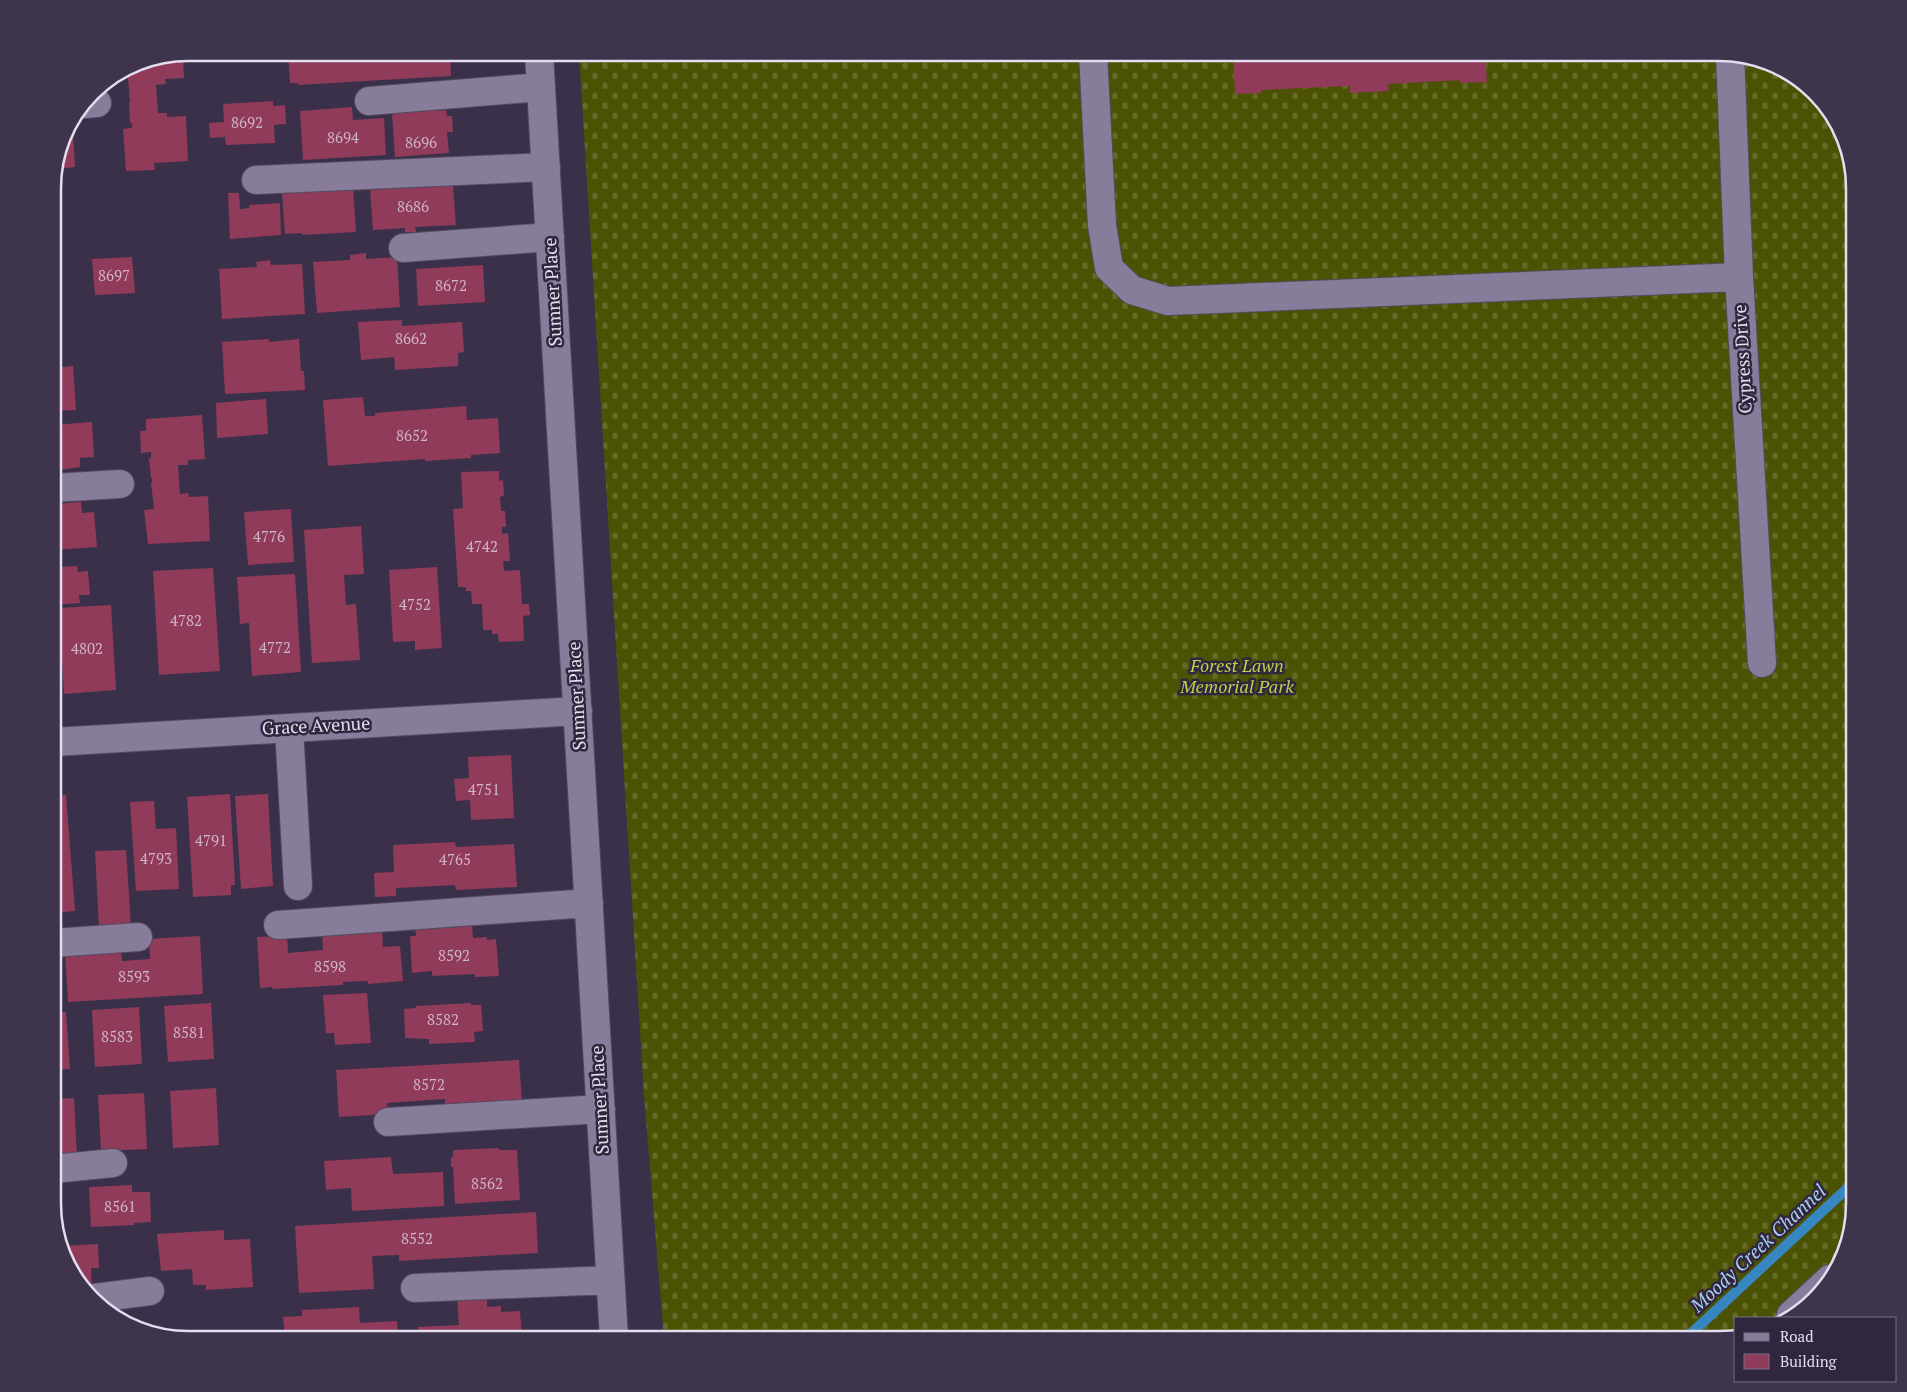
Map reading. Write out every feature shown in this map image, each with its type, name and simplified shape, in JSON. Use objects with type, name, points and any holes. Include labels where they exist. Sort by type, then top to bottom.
[{"type":"street","points":[[1093,61],[1102,225],[1109,268],[1132,290],[1168,301],[1738,277]]},
{"type":"street","name":"Sumner Place","points":[[540,62],[613,1331]]},
{"type":"street","name":"Cypress Drive","points":[[1730,62],[1738,277],[1762,663]]},
{"type":"street","points":[[369,101],[541,87]]},
{"type":"street","points":[[256,180],[546,167]]},
{"type":"street","points":[[404,248],[550,238]]},
{"type":"street","points":[[62,487],[120,484]]},
{"type":"street","name":"Grace Avenue","points":[[62,741],[578,711]]},
{"type":"street","points":[[289,728],[298,886]]},
{"type":"street","points":[[278,925],[589,903]]},
{"type":"street","points":[[62,942],[138,937]]},
{"type":"street","points":[[388,1122],[601,1109]]},
{"type":"street","points":[[62,1168],[113,1164]]},
{"type":"street","points":[[415,1288],[610,1280]]},
{"type":"street","points":[[102,1297],[150,1291]]},
{"type":"green space","name":"Forest Lawn Memorial Park","points":[[1719,61],[1735,62],[1767,71],[1796,87],[1814,104],[1833,132],[1839,147],[1845,172],[1846,188],[1846,1204],[1845,1220],[1836,1252],[1820,1281],[1803,1299],[1777,1317],[1734,1317],[1734,1330],[1719,1331],[663,1331],[644,1095],[580,62]]},
{"type":"building","points":[[1233,61],[1486,61],[1487,82],[1460,83],[1460,80],[1388,84],[1389,91],[1350,93],[1350,86],[1261,90],[1261,93],[1235,94]]},
{"type":"building","points":[[183,62],[184,78],[165,79],[166,84],[156,85],[158,113],[167,113],[167,117],[186,116],[188,161],[154,163],[155,170],[126,171],[123,129],[132,128],[132,123],[130,123],[128,77],[132,74],[147,68]]},
{"type":"building","points":[[289,62],[450,62],[451,76],[298,85],[298,83],[290,83]]},
{"type":"building","points":[[273,101],[273,106],[285,105],[286,124],[274,125],[275,143],[226,145],[225,137],[210,138],[209,123],[224,122],[223,104]]},
{"type":"building","points":[[352,107],[353,120],[384,118],[386,155],[303,160],[300,111]]},
{"type":"building","points":[[446,110],[447,116],[452,116],[453,132],[447,132],[449,153],[395,157],[392,113]]},
{"type":"building","points":[[73,134],[75,167],[63,168]]},
{"type":"building","points":[[453,185],[456,225],[415,227],[416,232],[405,232],[405,228],[373,230],[370,190]]},
{"type":"building","points":[[353,187],[356,232],[285,234],[282,194]]},
{"type":"building","points":[[228,193],[239,193],[240,209],[249,208],[249,205],[280,203],[281,235],[230,239]]},
{"type":"building","points":[[366,253],[366,259],[397,257],[400,307],[317,313],[313,262],[350,260],[350,255]]},
{"type":"building","points":[[132,257],[135,293],[95,295],[92,259]]},
{"type":"building","points":[[270,260],[271,265],[302,264],[305,314],[222,319],[219,269],[257,267],[256,262]]},
{"type":"building","points":[[483,265],[485,302],[418,306],[416,269]]},
{"type":"building","points":[[402,320],[402,326],[462,322],[464,352],[458,353],[458,366],[395,370],[394,357],[361,360],[358,322]]},
{"type":"building","points":[[269,339],[269,342],[299,339],[301,371],[304,371],[305,390],[225,394],[222,342]]},
{"type":"building","points":[[73,366],[76,410],[62,411],[62,367]]},
{"type":"building","points":[[363,397],[365,416],[375,416],[375,413],[466,406],[467,420],[498,418],[500,453],[471,455],[471,458],[425,461],[425,459],[328,466],[323,400]]},
{"type":"building","points":[[266,399],[268,434],[217,438],[216,403]]},
{"type":"building","points":[[202,415],[205,459],[188,460],[188,465],[178,465],[180,494],[188,493],[189,497],[208,496],[210,541],[148,544],[144,510],[154,509],[149,458],[151,458],[151,452],[141,453],[140,431],[146,431],[146,419]]},
{"type":"building","points":[[92,422],[94,457],[80,458],[80,467],[62,470],[62,424]]},
{"type":"building","points":[[499,471],[499,481],[503,480],[504,496],[500,497],[501,511],[505,511],[506,527],[502,527],[502,534],[508,533],[510,561],[503,561],[504,571],[520,570],[522,604],[529,604],[530,615],[523,616],[524,641],[499,642],[498,634],[492,634],[492,630],[483,630],[482,604],[472,604],[471,591],[466,591],[466,587],[458,587],[453,509],[463,508],[461,472]]},
{"type":"building","points":[[81,502],[82,513],[94,512],[97,547],[62,549],[62,503]]},
{"type":"building","points":[[291,509],[294,562],[248,565],[244,512]]},
{"type":"building","points":[[361,526],[364,574],[344,575],[346,605],[356,604],[360,660],[312,663],[304,530]]},
{"type":"building","points":[[77,566],[78,572],[88,571],[90,595],[79,595],[80,603],[62,604],[62,567]]},
{"type":"building","points":[[437,567],[442,648],[415,650],[415,641],[393,642],[389,570]]},
{"type":"building","points":[[213,568],[220,671],[159,675],[153,571]]},
{"type":"building","points":[[295,574],[301,672],[252,676],[249,623],[240,624],[237,577]]},
{"type":"building","points":[[111,605],[116,690],[64,694],[62,608]]},
{"type":"building","points":[[511,755],[514,818],[471,820],[470,800],[456,801],[454,779],[469,778],[468,757]]},
{"type":"building","points":[[230,794],[235,885],[231,885],[231,895],[193,897],[187,797]]},
{"type":"building","points":[[268,794],[273,886],[241,889],[235,796]]},
{"type":"building","points":[[62,795],[66,795],[75,911],[62,912]]},
{"type":"building","points":[[154,801],[156,829],[176,828],[179,889],[136,891],[130,802]]},
{"type":"building","points":[[455,842],[456,847],[514,844],[517,887],[456,890],[455,885],[396,888],[396,896],[375,897],[374,873],[394,872],[393,845]]},
{"type":"building","points":[[126,850],[131,926],[99,928],[95,851]]},
{"type":"building","points":[[415,925],[472,925],[473,938],[487,937],[487,940],[496,939],[499,976],[475,977],[475,974],[432,976],[432,971],[412,973],[410,936],[416,936]]},
{"type":"building","points":[[382,929],[383,947],[400,946],[403,981],[368,984],[368,981],[343,982],[343,985],[260,988],[257,937],[287,936],[288,953],[323,950],[322,933]]},
{"type":"building","points":[[200,936],[203,994],[68,1002],[65,952],[121,949],[122,961],[150,959],[149,939]]},
{"type":"building","points":[[367,993],[371,1043],[335,1045],[334,1033],[326,1033],[323,995]]},
{"type":"building","points":[[211,1003],[214,1059],[168,1062],[164,1006]]},
{"type":"building","points":[[471,1003],[471,1005],[481,1005],[483,1031],[474,1032],[475,1042],[429,1044],[429,1039],[405,1038],[404,1009],[416,1008],[416,1006]]},
{"type":"building","points":[[139,1007],[142,1064],[95,1067],[92,1010]]},
{"type":"building","points":[[62,1012],[66,1012],[70,1069],[62,1069]]},
{"type":"building","points":[[519,1060],[522,1102],[445,1104],[445,1099],[387,1103],[387,1114],[339,1117],[336,1070]]},
{"type":"building","points":[[216,1088],[219,1145],[173,1148],[170,1091]]},
{"type":"building","points":[[144,1093],[147,1149],[101,1151],[98,1095]]},
{"type":"building","points":[[74,1098],[77,1157],[62,1158],[62,1099]]},
{"type":"building","points":[[499,1148],[499,1150],[517,1150],[520,1200],[455,1204],[453,1167],[451,1167],[453,1150]]},
{"type":"building","points":[[391,1157],[393,1174],[443,1172],[444,1206],[352,1211],[351,1188],[326,1190],[324,1161]]},
{"type":"building","points":[[132,1185],[132,1192],[150,1192],[151,1222],[134,1223],[134,1225],[91,1227],[89,1187]]},
{"type":"building","points":[[536,1212],[538,1253],[399,1261],[399,1255],[372,1256],[374,1289],[299,1293],[295,1226]]},
{"type":"building","points":[[224,1230],[224,1240],[250,1239],[253,1287],[206,1290],[206,1285],[193,1285],[192,1269],[161,1271],[157,1234]]},
{"type":"building","points":[[98,1244],[99,1268],[91,1268],[92,1287],[74,1260],[69,1246]]},
{"type":"building","points":[[487,1294],[487,1307],[501,1306],[501,1312],[520,1311],[521,1331],[418,1331],[418,1327],[459,1325],[457,1296]]},
{"type":"building","points":[[359,1307],[360,1323],[397,1321],[398,1331],[284,1331],[283,1317],[302,1316],[302,1310]]},
{"type":"waterway","name":"Moody Creek Channel","points":[[1694,1331],[1846,1189]]}]
